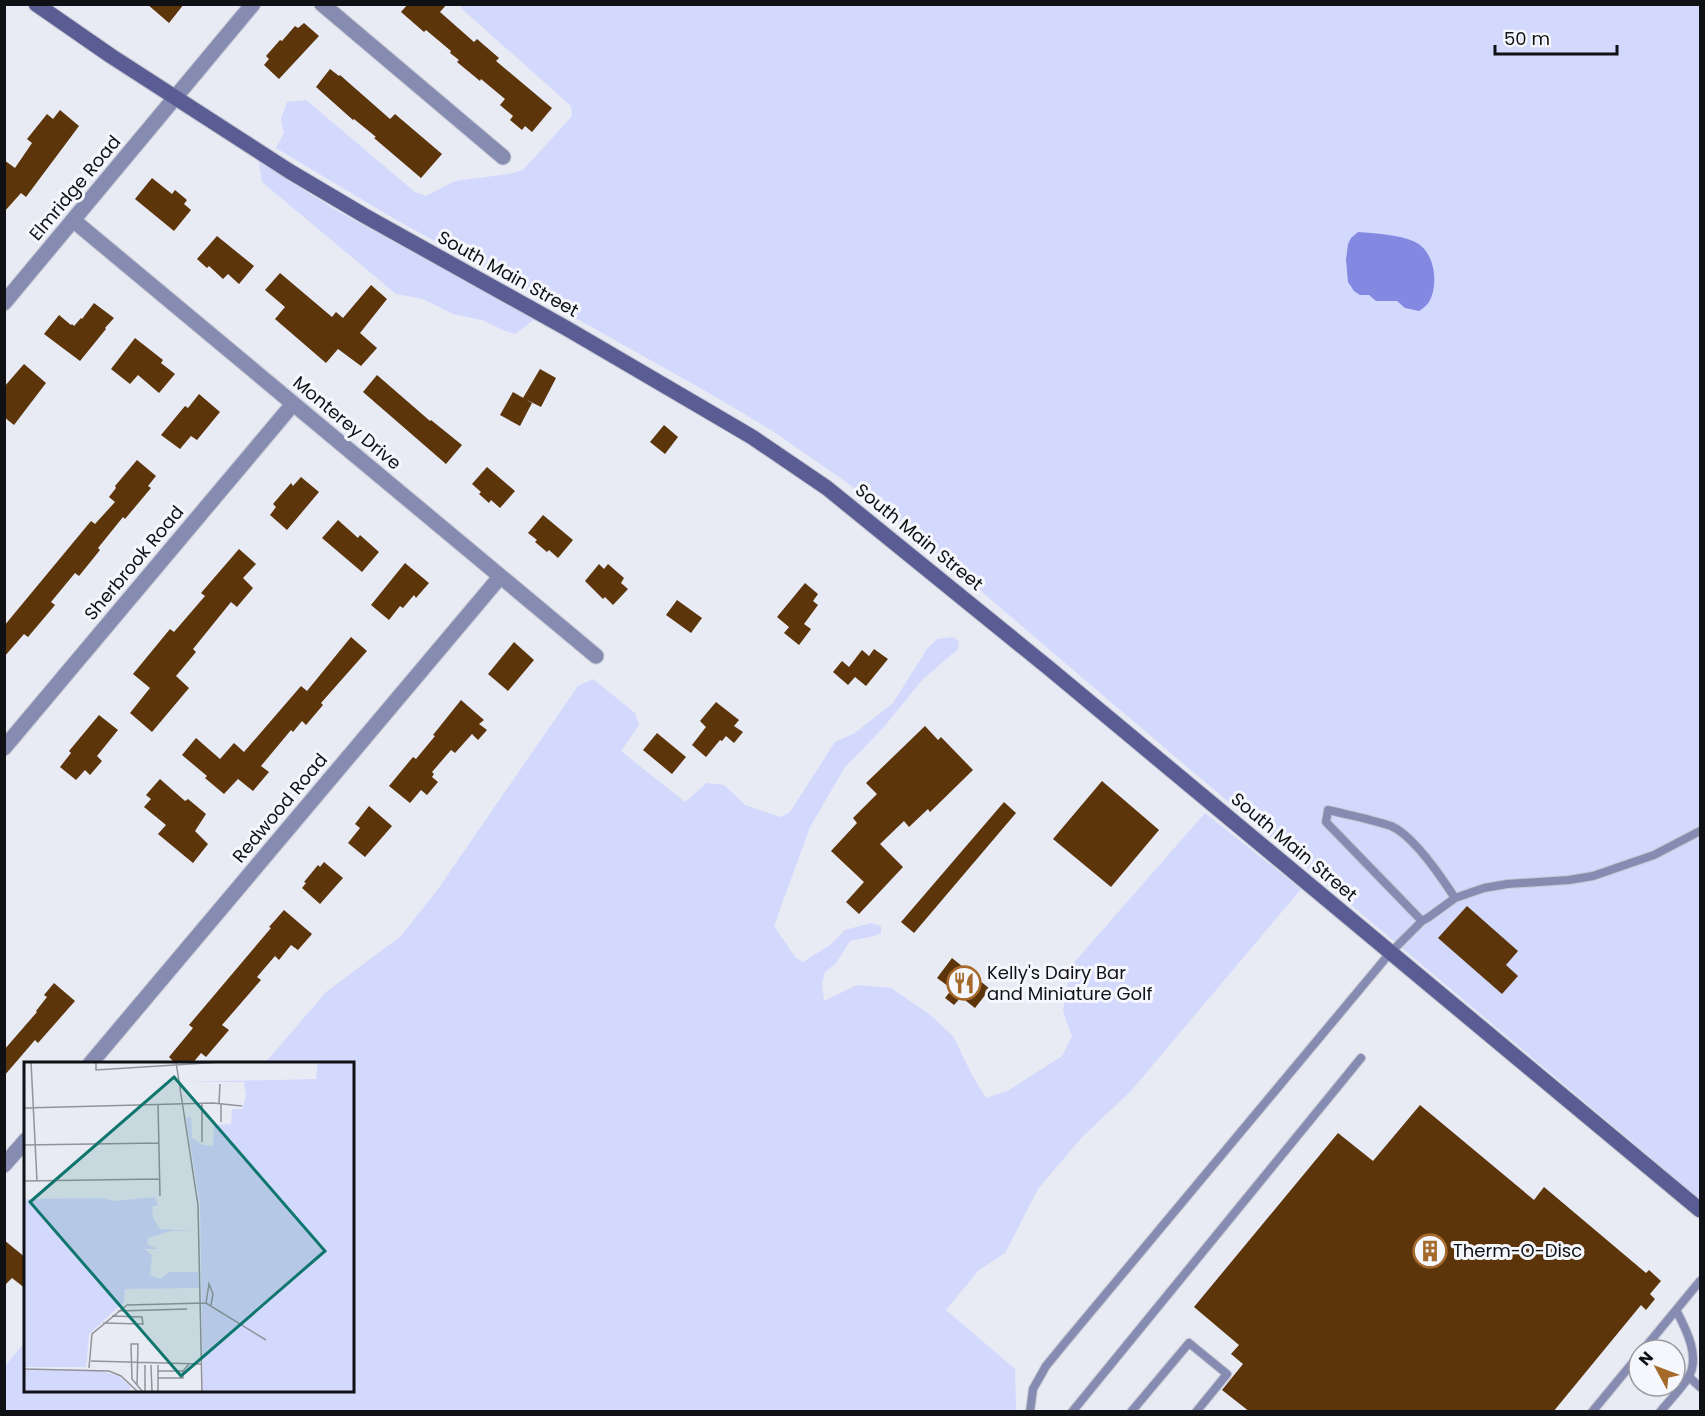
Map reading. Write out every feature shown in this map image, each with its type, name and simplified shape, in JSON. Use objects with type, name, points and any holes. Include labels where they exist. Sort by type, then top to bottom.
[{"type":"street","name":"South Main Street","points":[[36,4],[111,56],[289,171],[566,328],[752,437],[827,488],[989,618],[1701,1210]]},
{"type":"street","name":"Elmridge Road","points":[[4,303],[254,4]]},
{"type":"street","points":[[322,4],[502,157]]},
{"type":"street","name":"Monterey Drive","points":[[73,220],[596,656]]},
{"type":"street","name":"Sherbrook Road","points":[[4,748],[293,404]]},
{"type":"street","name":"Redwood Road","points":[[92,1062],[500,577]]},
{"type":"street","points":[[4,1165],[24,1142]]},
{"type":"lane","points":[[1422,921],[1326,822],[1328,810],[1392,827],[1407,837],[1439,874],[1455,898]]},
{"type":"lane","points":[[1029,1412],[1033,1389],[1052,1359],[1390,952],[1422,921],[1455,898],[1484,888],[1593,876],[1654,855],[1701,831]]},
{"type":"lane","points":[[1072,1412],[1361,1058]]},
{"type":"lane","points":[[1653,1338],[1701,1281]]},
{"type":"lane","points":[[1660,1412],[1689,1377],[1693,1361],[1689,1335],[1676,1310]]},
{"type":"lane","points":[[1131,1412],[1189,1343],[1227,1374],[1196,1412]]},
{"type":"lane","points":[[1592,1412],[1627,1370]]},
{"type":"lane","points":[[1689,1377],[1701,1387]]},
{"type":"shaded area","points":[[461,5],[1700,5],[1700,1199],[947,562],[842,479],[771,430],[709,393],[398,221],[276,148],[284,133],[281,119],[287,102],[306,100],[415,192],[426,196],[455,181],[523,170],[572,116],[571,106],[461,8]]},
{"type":"shaded area","points":[[259,162],[339,212],[535,319],[515,334],[482,320],[453,314],[423,299],[396,294],[262,182]]},
{"type":"shaded area","points":[[953,637],[959,641],[958,649],[923,679],[883,728],[845,767],[810,827],[774,926],[795,957],[803,962],[830,945],[845,930],[871,923],[881,926],[881,933],[850,941],[836,963],[825,972],[822,983],[824,1001],[857,985],[891,988],[929,1014],[953,1036],[986,1098],[1009,1090],[1062,1056],[1072,1037],[1063,1011],[1071,966],[1205,813],[1301,889],[1131,1091],[1082,1137],[1038,1189],[1005,1253],[979,1270],[946,1310],[1015,1369],[1016,1411],[5,1411],[5,1366],[24,1343],[24,1392],[354,1392],[354,1062],[266,1062],[326,992],[401,936],[438,889],[578,686],[593,679],[635,713],[639,725],[621,751],[685,802],[707,783],[724,785],[745,805],[780,817],[790,812],[835,742],[855,733],[893,703],[927,649],[937,639]]},
{"type":"water","points":[[1358,232],[1404,238],[1423,248],[1434,270],[1434,287],[1426,306],[1419,311],[1405,308],[1397,301],[1376,301],[1369,295],[1360,295],[1354,291],[1348,282],[1346,260],[1348,244]]},
{"type":"building","points":[[147,4],[184,4],[169,23]]},
{"type":"building","points":[[408,4],[447,4],[440,12],[474,42],[477,39],[499,58],[496,61],[552,108],[532,132],[525,126],[522,130],[510,120],[513,116],[500,105],[505,99],[457,62],[459,60],[450,53],[451,51],[401,12]]},
{"type":"building","points":[[304,23],[319,36],[279,79],[264,65],[269,59],[266,56],[295,26],[298,28]]},
{"type":"building","points":[[330,69],[390,119],[395,114],[442,154],[421,178],[316,87]]},
{"type":"building","points":[[60,110],[79,126],[26,197],[21,193],[4,212],[4,160],[15,168],[32,143],[27,139],[47,114],[53,119]]},
{"type":"building","points":[[152,178],[172,194],[175,190],[187,200],[184,204],[191,210],[174,231],[135,199]]},
{"type":"building","points":[[217,236],[254,266],[239,284],[228,274],[223,279],[197,259]]},
{"type":"building","points":[[280,273],[332,317],[336,312],[343,318],[371,285],[387,299],[360,333],[377,348],[361,366],[338,349],[326,363],[275,319],[285,307],[265,290]]},
{"type":"building","points":[[94,303],[114,318],[80,361],[44,334],[59,315],[74,326]]},
{"type":"building","points":[[135,338],[163,360],[161,363],[175,374],[159,393],[138,375],[130,384],[111,369]]},
{"type":"building","points":[[24,364],[46,383],[14,425],[4,417],[4,387]]},
{"type":"building","points":[[540,369],[556,378],[541,407],[523,398]]},
{"type":"building","points":[[377,375],[430,421],[462,445],[446,464],[363,392]]},
{"type":"building","points":[[513,392],[532,403],[520,426],[500,415]]},
{"type":"building","points":[[199,394],[220,412],[197,440],[191,436],[180,449],[161,435],[185,406],[188,408]]},
{"type":"building","points":[[664,425],[678,437],[665,454],[650,442]]},
{"type":"building","points":[[137,460],[156,476],[148,486],[151,488],[125,519],[123,517],[79,576],[75,573],[51,602],[55,605],[28,637],[24,634],[4,657],[4,626],[91,521],[95,524],[115,502],[109,497],[116,488],[115,486]]},
{"type":"building","points":[[487,467],[515,491],[500,508],[491,500],[489,503],[472,484]]},
{"type":"building","points":[[301,477],[319,492],[287,530],[270,515],[276,507],[273,504],[291,483],[293,486]]},
{"type":"building","points":[[543,515],[573,540],[558,558],[535,542],[537,540],[528,533]]},
{"type":"building","points":[[338,520],[358,538],[360,535],[379,552],[362,572],[322,538]]},
{"type":"building","points":[[239,549],[256,564],[243,578],[253,588],[237,607],[231,602],[193,649],[196,652],[176,676],[189,688],[152,732],[130,713],[150,688],[133,674],[170,629],[174,632],[205,596],[201,593]]},
{"type":"building","points":[[405,563],[429,583],[416,598],[414,595],[403,608],[400,606],[389,620],[371,605]]},
{"type":"building","points":[[599,564],[604,569],[608,564],[624,578],[621,583],[628,589],[613,605],[605,597],[603,599],[585,581]]},
{"type":"building","points":[[805,583],[818,594],[813,601],[818,605],[804,624],[811,629],[799,645],[784,633],[789,627],[777,617]]},
{"type":"building","points":[[677,600],[702,618],[691,633],[666,615]]},
{"type":"building","points":[[351,637],[367,651],[321,703],[323,705],[306,725],[302,721],[293,732],[291,730],[261,766],[269,772],[253,791],[238,779],[224,794],[182,755],[196,738],[220,759],[234,743],[244,752],[301,686],[307,691]]},
{"type":"building","points":[[514,642],[534,660],[508,691],[488,674]]},
{"type":"building","points":[[874,649],[888,659],[866,686],[855,677],[848,685],[833,672],[842,661],[849,667],[862,650],[869,656]]},
{"type":"building","points":[[461,700],[484,720],[479,724],[487,730],[478,740],[472,734],[455,753],[451,750],[432,772],[434,774],[432,777],[438,782],[427,795],[421,790],[410,803],[389,786],[413,757],[416,759]]},
{"type":"building","points":[[716,702],[739,720],[734,726],[743,732],[734,743],[726,736],[722,741],[720,740],[706,757],[692,745],[706,727],[700,721]]},
{"type":"building","points":[[99,715],[118,730],[97,756],[102,761],[90,775],[85,770],[76,780],[60,767],[71,753],[69,751]]},
{"type":"building","points":[[925,726],[938,740],[941,737],[973,770],[930,812],[928,809],[909,827],[904,821],[880,844],[903,867],[859,914],[846,902],[864,882],[831,851],[857,823],[853,818],[877,794],[866,783]]},
{"type":"building","points":[[657,733],[686,757],[672,774],[643,750]]},
{"type":"building","points":[[160,779],[185,801],[188,799],[206,814],[195,831],[208,844],[193,863],[158,834],[166,825],[144,807],[151,799],[146,795]]},
{"type":"building","points":[[1102,781],[1159,830],[1111,887],[1053,839]]},
{"type":"building","points":[[1004,802],[1016,813],[914,933],[901,922]]},
{"type":"building","points":[[369,806],[392,826],[365,857],[348,843],[360,828],[355,824]]},
{"type":"building","points":[[324,862],[343,878],[320,904],[302,888],[318,865],[320,867]]},
{"type":"building","points":[[1467,906],[1518,951],[1506,965],[1518,976],[1502,994],[1438,938]]},
{"type":"building","points":[[284,910],[312,934],[298,950],[291,945],[279,960],[275,956],[257,977],[261,980],[222,1025],[229,1030],[206,1057],[201,1053],[194,1062],[174,1062],[169,1057],[193,1028],[189,1025],[271,928],[269,927]]},
{"type":"building","name":"Kelly's Dairy Bar and Miniature Golf","points":[[952,958],[990,989],[975,1008],[961,997],[954,1005],[945,998],[952,989],[937,978]]},
{"type":"building","points":[[54,983],[75,1001],[38,1043],[35,1040],[4,1076],[4,1050],[37,1012],[47,997],[44,995]]},
{"type":"building","name":"Therm-O-Disc","points":[[1420,1105],[1534,1200],[1544,1187],[1646,1273],[1649,1270],[1661,1281],[1650,1294],[1655,1299],[1646,1310],[1641,1305],[1553,1412],[1250,1412],[1222,1390],[1243,1364],[1231,1354],[1239,1345],[1194,1307],[1338,1133],[1373,1161]]},
{"type":"building","points":[[4,1240],[24,1256],[24,1287],[12,1278],[4,1286]]},
{"type":"place","name":"Kelly's Dairy Bar and Miniature Golf","points":[[964,983]]},
{"type":"place","name":"Therm-O-Disc","points":[[1430,1251]]}]
